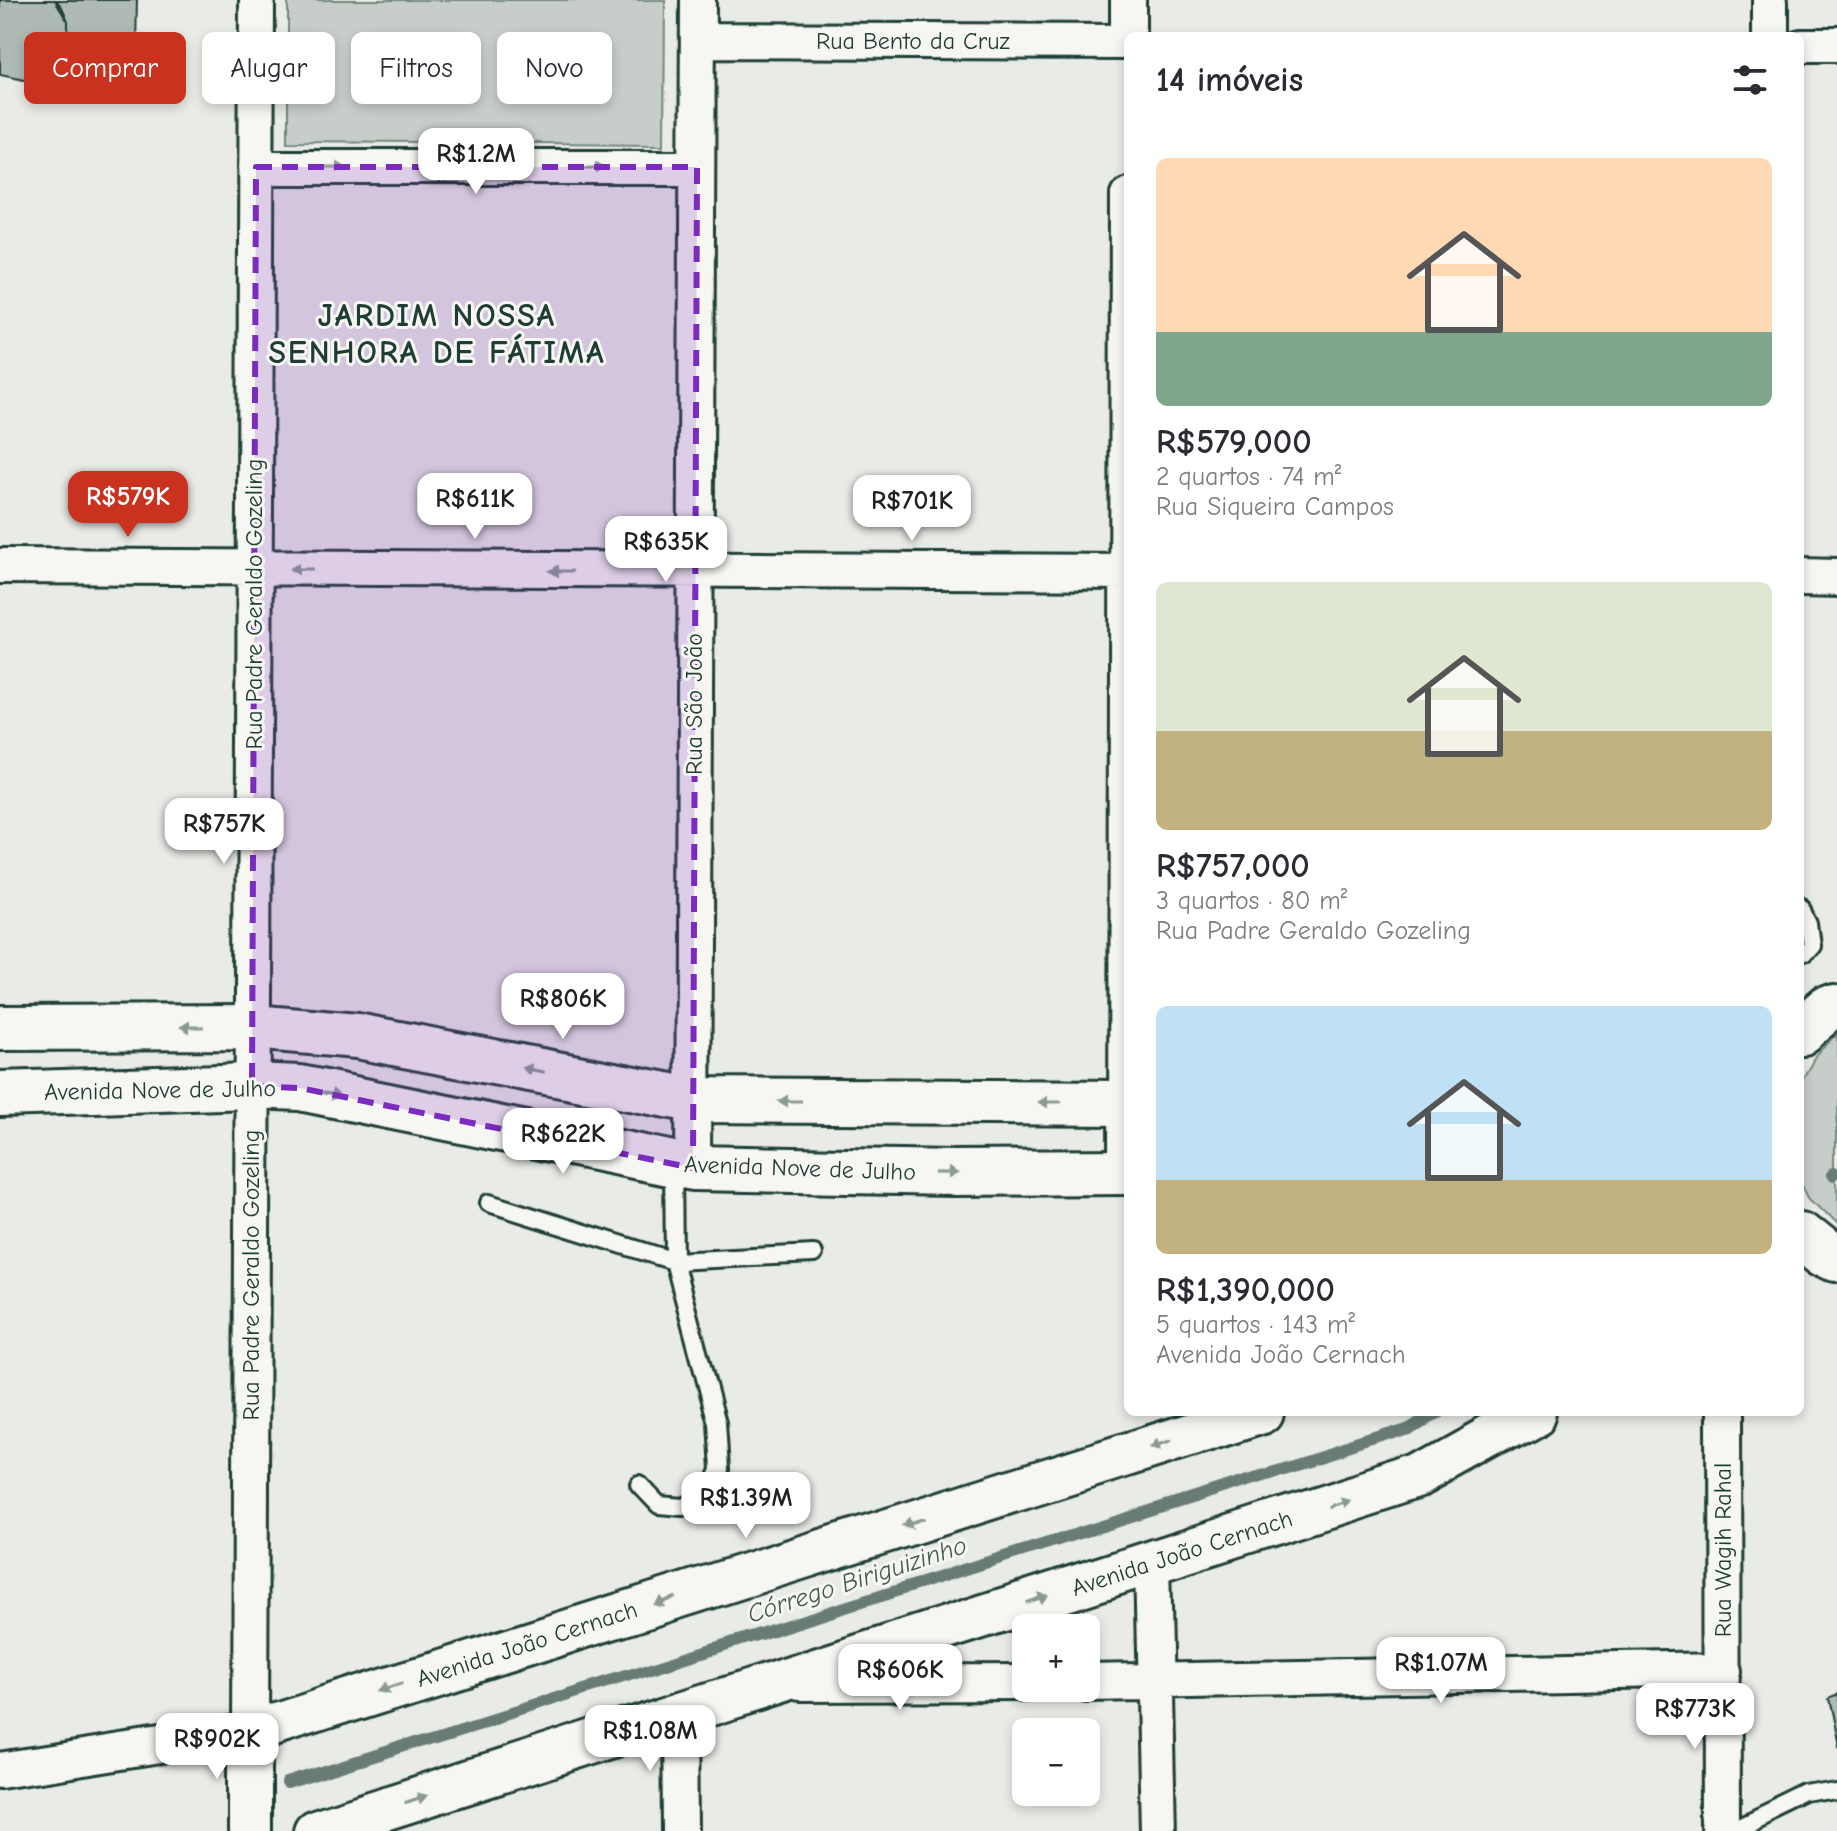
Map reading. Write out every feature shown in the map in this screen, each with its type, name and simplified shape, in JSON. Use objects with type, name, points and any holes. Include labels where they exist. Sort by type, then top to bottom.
[{"type":"main road","points":[[1804,1028],[1827,1008],[1837,1005]]},
{"type":"main road","points":[[0,1028],[253,1027],[357,1036],[693,1100],[1124,1103]]},
{"type":"main road","name":"Avenida Nove de Julho","points":[[0,1094],[252,1086],[300,1088],[683,1165],[953,1173],[1124,1172]]},
{"type":"street","name":"Rua Padre Geraldo Gozeling","points":[[250,1831],[257,0]]},
{"type":"street","name":"Rua São João","points":[[683,1165],[693,1100],[698,0]]},
{"type":"street","points":[[1128,0],[1128,32]]},
{"type":"street","points":[[1770,0],[1770,32]]},
{"type":"street","name":"Rua Bento da Cruz","points":[[698,40],[1124,42]]},
{"type":"street","points":[[1804,46],[1837,46]]},
{"type":"street","points":[[256,167],[697,167]]},
{"type":"street","points":[[0,566],[1124,572]]},
{"type":"street","points":[[1804,575],[1837,576]]},
{"type":"street","name":"Avenida João Cernach","points":[[250,1732],[1249,1416]]},
{"type":"street","name":"Avenida João Cernach","points":[[315,1831],[1420,1476],[1528,1416]]},
{"type":"street","name":"Rua Wagih Rahal","points":[[1722,1416],[1723,1831]]},
{"type":"street","points":[[1152,1562],[1158,1831]]},
{"type":"street","points":[[1100,1682],[1724,1670]]},
{"type":"street","points":[[774,1684],[1012,1683]]},
{"type":"street","points":[[679,1714],[680,1831]]},
{"type":"street","points":[[0,1771],[250,1732]]},
{"type":"lane","points":[[1804,917],[1809,944],[1804,950]]},
{"type":"lane","points":[[639,1484],[659,1505],[683,1507],[710,1495],[720,1470],[717,1423],[674,1261],[683,1165]]},
{"type":"lane","points":[[489,1203],[674,1261],[814,1254]]},
{"type":"lane","points":[[1735,1831],[1809,1795],[1837,1790]]},
{"type":"highlighted area","points":[[256,167],[697,167],[693,1168],[300,1088],[252,1086]]},
{"type":"shaded area","points":[[288,0],[665,0],[664,144],[288,141],[288,104],[335,104],[335,32],[288,32]]},
{"type":"shaded area","points":[[1837,1033],[1837,1226],[1808,1197],[1804,1188],[1804,1071],[1813,1055]]},
{"type":"building","points":[[0,0],[56,0],[68,21],[68,32],[24,32],[24,79],[0,74]]},
{"type":"building","points":[[55,0],[137,0],[136,32],[68,32],[68,21]]},
{"type":"building","points":[[1837,1692],[1837,1749],[1827,1696]]},
{"type":"waterway","name":"Córrego Biriguizinho","points":[[287,1783],[1407,1430],[1430,1416]]},
{"type":"district","name":"JARDIM NOSSA SENHORA DE FÁTIMA","points":[[437,334]]}]
